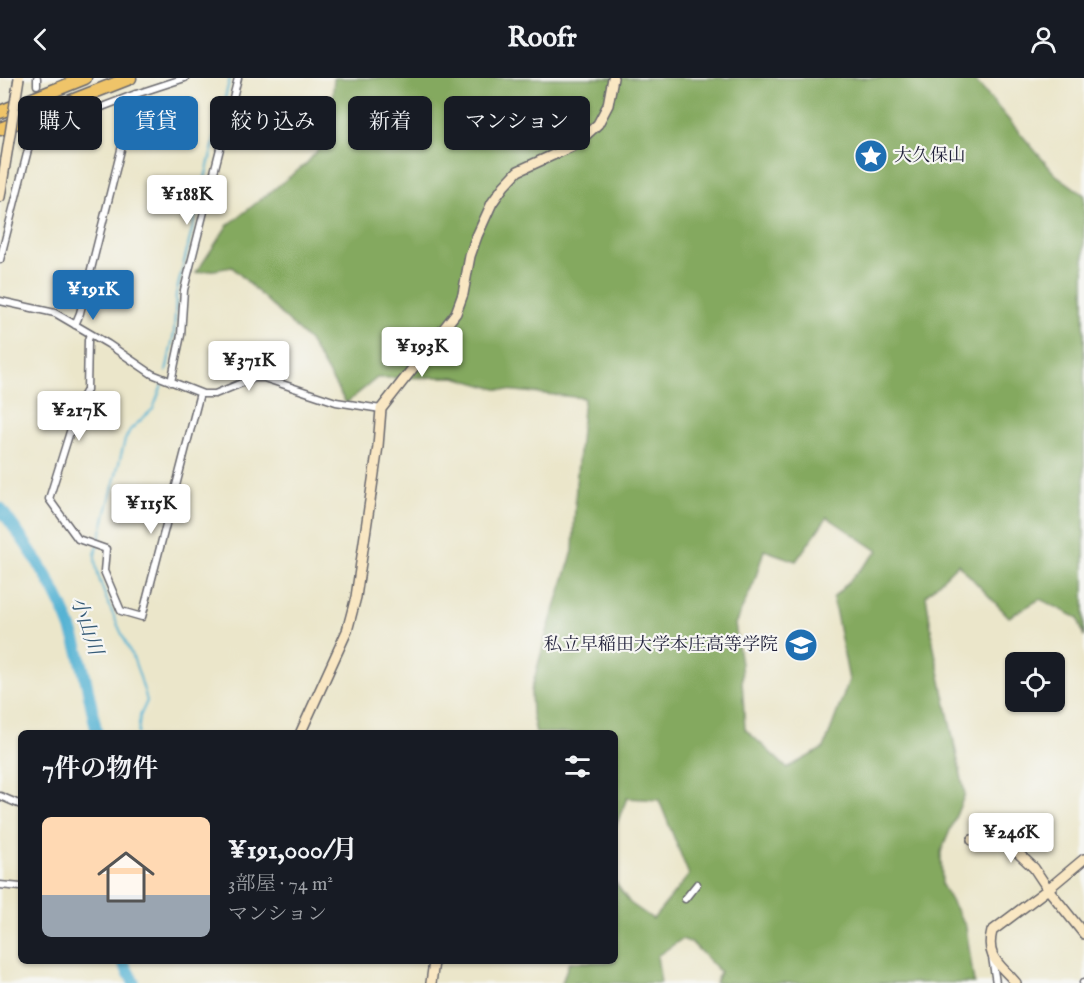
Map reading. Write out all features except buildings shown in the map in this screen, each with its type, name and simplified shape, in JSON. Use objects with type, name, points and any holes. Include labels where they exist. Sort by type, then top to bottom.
[{"type":"highway","points":[[0,112],[85,78]]},
{"type":"highway","points":[[0,129],[130,78]]},
{"type":"street","points":[[0,197],[19,78]]},
{"type":"street","points":[[102,107],[185,78]]},
{"type":"street","points":[[171,382],[181,335],[184,290],[238,78]]},
{"type":"street","points":[[302,730],[347,631],[356,597],[377,457],[381,409],[456,313],[477,236],[492,204],[504,186],[518,171],[574,145],[598,124],[608,105],[613,78]]},
{"type":"street","points":[[75,325],[83,302],[135,94]]},
{"type":"street","points":[[0,260],[28,150]]},
{"type":"street","points":[[0,301],[55,313],[152,374],[200,393],[215,394],[254,378],[264,378],[336,402],[381,409]]},
{"type":"street","points":[[90,334],[87,340],[87,390],[78,406],[49,499],[78,539],[106,549],[104,571],[121,611],[142,617],[200,393]]},
{"type":"street","points":[[0,796],[18,804]]},
{"type":"street","points":[[972,840],[1005,844],[1017,852],[1034,868],[1084,934]]},
{"type":"street","points":[[996,983],[989,942],[992,931],[1084,859]]},
{"type":"street","points":[[685,899],[697,884]]},
{"type":"street","points":[[0,885],[18,887]]},
{"type":"street","points":[[992,956],[1016,983]]},
{"type":"street","points":[[431,983],[434,964]]},
{"type":"green space","points":[[334,78],[973,78],[1055,174],[1084,195],[1084,637],[1078,618],[1040,599],[1009,617],[958,564],[926,595],[934,648],[965,794],[941,852],[942,885],[966,927],[974,983],[715,983],[720,972],[692,943],[682,939],[657,956],[661,983],[562,983],[568,964],[618,964],[618,886],[630,903],[653,919],[689,875],[659,800],[627,798],[618,820],[618,730],[535,730],[532,715],[531,691],[573,551],[576,484],[584,398],[496,389],[455,377],[377,378],[346,403],[309,341],[232,267],[196,273],[227,226],[306,164],[318,150],[336,150],[336,96],[332,96]],"holes":[[[827,517],[878,551],[833,598],[849,680],[824,748],[787,768],[745,729],[741,664],[735,624],[754,583],[764,550],[796,561]]]},
{"type":"waterway","points":[[166,372],[174,333],[176,294],[230,78]]},
{"type":"waterway","points":[[138,730],[140,716],[147,701],[134,660],[104,593],[95,555],[125,440],[130,430],[153,409],[162,385]]},
{"type":"waterway","name":"小山川","points":[[0,508],[28,547],[61,603],[81,660],[96,730]]},
{"type":"waterway","name":"小山川","points":[[124,964],[134,983]]},
{"type":"tunnel","points":[[36,96],[37,85]]},
{"type":"place","name":"大久保山","points":[[871,156]]},
{"type":"place","name":"私立早稲田大学本庄高等学院","points":[[801,645]]}]
